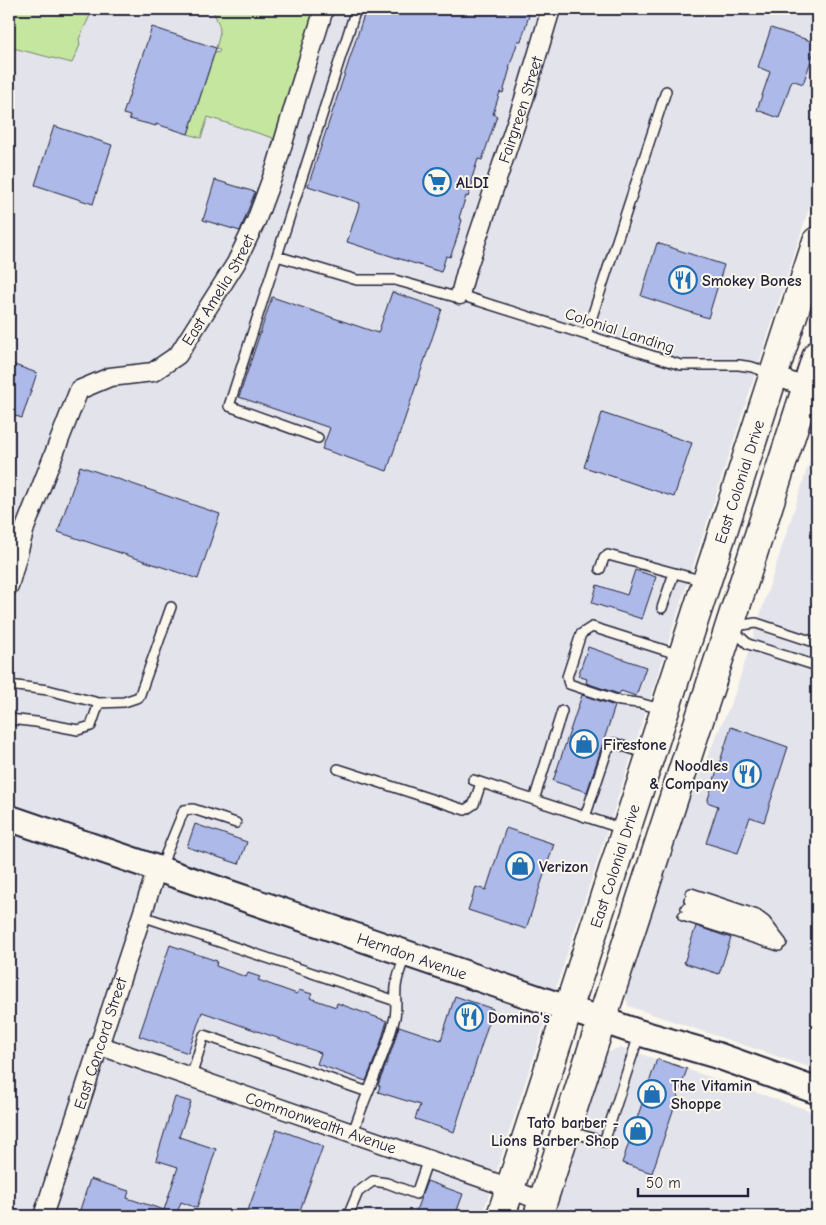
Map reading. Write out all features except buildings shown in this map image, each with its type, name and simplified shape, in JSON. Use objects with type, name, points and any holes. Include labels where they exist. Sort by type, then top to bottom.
[{"type":"highway","name":"East Colonial Drive","points":[[501,1216],[817,241]]},
{"type":"highway","points":[[541,1209],[729,627],[812,391],[817,355]]},
{"type":"street","name":"East Amelia Street","points":[[9,586],[25,528],[79,390],[110,377],[153,372],[178,355],[236,263],[256,221],[276,167],[324,9]]},
{"type":"street","name":"Fairgreen Street","points":[[459,297],[524,99],[551,9]]},
{"type":"street","points":[[774,375],[812,391]]},
{"type":"street","name":"Herndon Avenue","points":[[9,818],[640,1033],[716,1055],[817,1091]]},
{"type":"street","name":"East Concord Street","points":[[43,1216],[98,1045],[159,870]]},
{"type":"street","name":"Commonwealth Avenue","points":[[98,1045],[510,1188],[541,1209]]},
{"type":"lane","points":[[318,438],[228,406],[356,9]]},
{"type":"lane","points":[[586,335],[666,91]]},
{"type":"lane","name":"Colonial Landing","points":[[277,256],[357,280],[396,280],[459,297],[681,365],[739,365],[752,367],[774,375]]},
{"type":"lane","points":[[600,570],[604,558],[608,555],[706,582]]},
{"type":"lane","points":[[662,608],[674,573]]},
{"type":"lane","points":[[9,685],[48,690],[99,703],[124,702],[139,697],[171,607]]},
{"type":"lane","points":[[729,627],[756,623],[817,643]]},
{"type":"lane","points":[[665,710],[639,703],[620,701],[569,684],[567,677],[581,634],[592,627],[682,656]]},
{"type":"lane","points":[[729,627],[748,644],[817,666]]},
{"type":"lane","points":[[9,719],[78,730],[91,726],[99,703]]},
{"type":"lane","points":[[534,800],[562,711]]},
{"type":"lane","points":[[585,817],[607,751],[614,743],[650,755]]},
{"type":"lane","points":[[338,769],[465,810],[474,804],[477,781],[626,830]]},
{"type":"lane","points":[[159,870],[184,810],[193,809],[236,823]]},
{"type":"lane","points":[[687,904],[757,915],[770,927],[780,942],[687,904]]},
{"type":"lane","points":[[142,916],[396,1001]]},
{"type":"lane","points":[[353,1133],[360,1110],[386,1046],[395,1016],[396,984],[406,954]]},
{"type":"lane","points":[[566,1131],[604,1142],[640,1033]]},
{"type":"lane","points":[[191,1077],[204,1035],[368,1092]]},
{"type":"lane","points":[[348,1216],[358,1192],[373,1181],[387,1183],[416,1194],[428,1159]]},
{"type":"shaded area","points":[[9,9],[817,9],[817,184],[482,1216],[9,1216]]},
{"type":"shaded area","points":[[817,438],[817,1070],[628,1006],[625,993],[690,796],[734,696]]},
{"type":"shaded area","points":[[620,1047],[817,1113],[817,1216],[552,1216],[607,1053]]},
{"type":"green space","points":[[9,9],[93,9],[79,39],[80,45],[72,63],[9,47]]},
{"type":"green space","points":[[212,9],[321,9],[273,148],[273,138],[208,117],[201,138],[188,134],[215,52],[218,53],[220,50],[216,48],[220,28]]},
{"type":"place","name":"ALDI","points":[[437,182]]},
{"type":"place","name":"Smokey Bones","points":[[683,280]]},
{"type":"place","name":"Firestone","points":[[584,744]]},
{"type":"place","name":"Noodles & Company","points":[[747,774]]},
{"type":"place","name":"Verizon","points":[[520,866]]},
{"type":"place","name":"Domino's","points":[[469,1017]]},
{"type":"place","name":"The Vitamin Shoppe","points":[[652,1094]]},
{"type":"place","name":"Tato barber - Lions Barber Shop","points":[[638,1131]]}]
